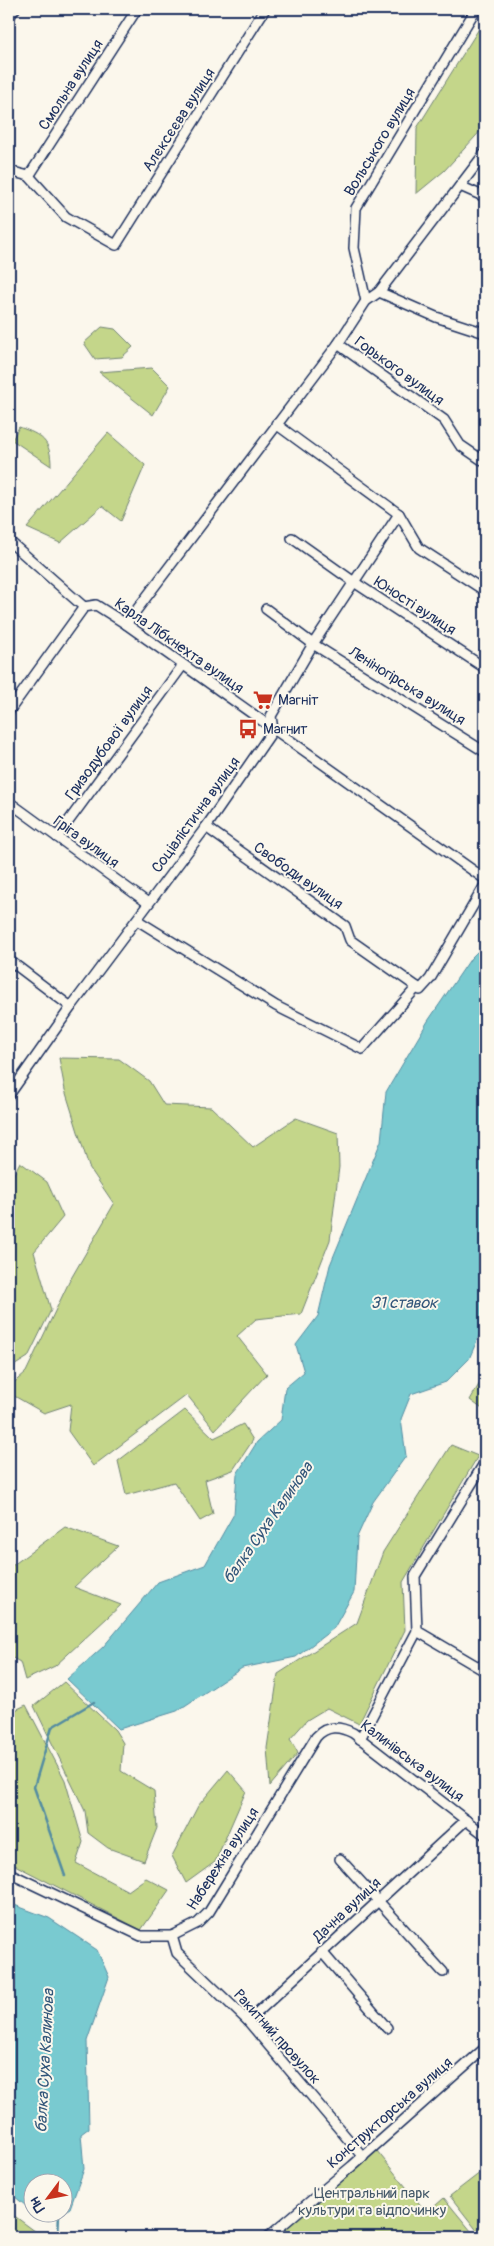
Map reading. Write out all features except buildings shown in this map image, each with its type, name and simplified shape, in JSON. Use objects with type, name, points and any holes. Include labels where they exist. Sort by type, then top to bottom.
[{"type":"street","points":[[9,18],[15,9]]},
{"type":"street","name":"Смольна вулиця","points":[[29,176],[137,9]]},
{"type":"street","name":"Алєксєєва вулиця","points":[[29,176],[66,218],[116,245],[265,9]]},
{"type":"street","name":"Вольського вулиця","points":[[366,301],[354,248],[356,208],[476,9]]},
{"type":"street","points":[[126,624],[338,344],[366,301],[378,292],[485,153]]},
{"type":"street","points":[[9,170],[29,176]]},
{"type":"street","points":[[460,186],[485,197]]},
{"type":"street","points":[[378,292],[436,317],[485,333]]},
{"type":"street","name":"Горького вулиця","points":[[338,344],[444,420],[460,445],[485,462]]},
{"type":"street","points":[[276,424],[399,514],[419,548],[485,591]]},
{"type":"street","name":"Соціалістична вулиця","points":[[9,1095],[71,1007],[206,827],[273,730],[271,716],[313,644],[399,514]]},
{"type":"street","name":"Юності вулиця","points":[[292,538],[354,582],[485,668]]},
{"type":"street","name":"Карла Лібкнехта вулиця","points":[[9,540],[84,606],[96,605],[126,624],[485,879]]},
{"type":"street","points":[[9,710],[84,606]]},
{"type":"street","name":"Леніногірська вулиця","points":[[266,609],[313,644],[485,752]]},
{"type":"street","name":"Гризодубової вулиця","points":[[56,837],[183,665]]},
{"type":"street","name":"Гріга вулиця","points":[[9,802],[148,903]]},
{"type":"street","name":"Свободи вулиця","points":[[206,827],[345,926],[350,940],[418,987]]},
{"type":"street","points":[[137,920],[276,1006],[362,1049],[418,987],[420,990],[430,979],[485,885]]},
{"type":"street","points":[[9,960],[71,1007]]},
{"type":"street","points":[[360,1739],[417,1631],[416,1576],[485,1462]]},
{"type":"street","points":[[417,1631],[485,1671]]},
{"type":"street","name":"Набережна вулиця","points":[[9,1873],[141,1936],[172,1936],[198,1923],[209,1912],[316,1737],[331,1727],[344,1728]]},
{"type":"street","name":"Калинівська вулиця","points":[[344,1728],[485,1835]]},
{"type":"street","name":"Дачна вулиця","points":[[248,2021],[378,1899],[466,1820]]},
{"type":"street","points":[[340,1859],[443,1972]]},
{"type":"street","name":"Ракитний провулок","points":[[172,1936],[177,1954],[248,2021],[363,2157]]},
{"type":"street","points":[[322,1952],[387,2028]]},
{"type":"street","name":"Конструкторська вулиця","points":[[268,2237],[363,2157],[485,2048]]},
{"type":"green space","points":[[485,19],[485,126],[444,171],[416,194],[417,128]]},
{"type":"green space","points":[[102,327],[115,329],[133,347],[122,357],[95,359],[84,343]]},
{"type":"green space","points":[[152,368],[170,386],[153,415],[99,372]]},
{"type":"green space","points":[[19,427],[34,433],[44,440],[51,457],[51,466],[12,440]]},
{"type":"green space","points":[[108,433],[145,465],[121,521],[102,506],[60,543],[27,528]]},
{"type":"green space","points":[[59,1058],[119,1059],[149,1081],[164,1105],[211,1107],[253,1147],[296,1118],[338,1133],[339,1167],[330,1240],[301,1314],[256,1319],[237,1336],[267,1374],[215,1430],[187,1395],[93,1466],[68,1431],[71,1404],[44,1413],[9,1393],[9,1387],[26,1372],[69,1282],[114,1204],[89,1167],[65,1090]]},
{"type":"green space","points":[[20,1162],[47,1182],[63,1217],[34,1252],[51,1310],[28,1357],[9,1369],[9,1184]]},
{"type":"green space","points":[[485,1374],[485,1411],[470,1400]]},
{"type":"green space","points":[[185,1410],[214,1438],[243,1424],[253,1440],[233,1470],[205,1480],[213,1514],[200,1521],[174,1482],[126,1495],[118,1461]]},
{"type":"green space","points":[[451,1445],[478,1456],[403,1582],[405,1630],[359,1724],[327,1708],[307,1720],[290,1739],[298,1753],[270,1786],[267,1748],[278,1674],[357,1623],[383,1552]]},
{"type":"green space","points":[[65,1527],[118,1546],[74,1587],[121,1605],[55,1666],[25,1680],[20,1662],[9,1656],[9,1568]]},
{"type":"green space","points":[[64,1682],[115,1730],[123,1743],[121,1771],[154,1791],[157,1828],[144,1861],[108,1848],[88,1833],[85,1811],[34,1706]]},
{"type":"green space","points":[[26,1705],[65,1780],[83,1842],[76,1863],[128,1891],[146,1878],[169,1890],[141,1930],[9,1862],[9,1713]]},
{"type":"green space","points":[[228,1770],[246,1791],[215,1862],[186,1883],[172,1856],[198,1806]]},
{"type":"green space","name":"Центральний парк культури та відпочинку","points":[[377,2151],[427,2213],[444,2198],[476,2237],[273,2237]]},
{"type":"green space","points":[[485,2169],[485,2237],[482,2237],[450,2196]]},
{"type":"green space","points":[[9,2212],[22,2222],[22,2224],[25,2224],[43,2237],[9,2237]]},
{"type":"water","name":"31 ставок","points":[[485,944],[485,1322],[469,1359],[446,1382],[411,1394],[401,1419],[406,1456],[373,1502],[357,1537],[354,1592],[334,1628],[296,1657],[242,1668],[177,1711],[119,1729],[67,1679],[103,1647],[158,1582],[205,1565],[234,1514],[237,1474],[257,1442],[281,1420],[285,1388],[304,1372],[296,1345],[318,1316],[330,1265],[381,1141],[386,1092],[428,1021],[471,958]]},
{"type":"water","points":[[9,1903],[49,1918],[97,1950],[109,1977],[87,2041],[89,2128],[81,2134],[84,2169],[72,2202],[72,2174],[22,2174],[22,2203],[14,2196],[9,2163]]},
{"type":"waterway","name":"балка Суха Калинова","points":[[65,1876],[34,1787],[52,1727],[94,1702]]},
{"type":"waterway","name":"балка Суха Калинова","points":[[58,2237],[59,2224]]},
{"type":"place","name":"Магніт","points":[[263,700]]},
{"type":"place","name":"Магнит","points":[[248,729]]}]
